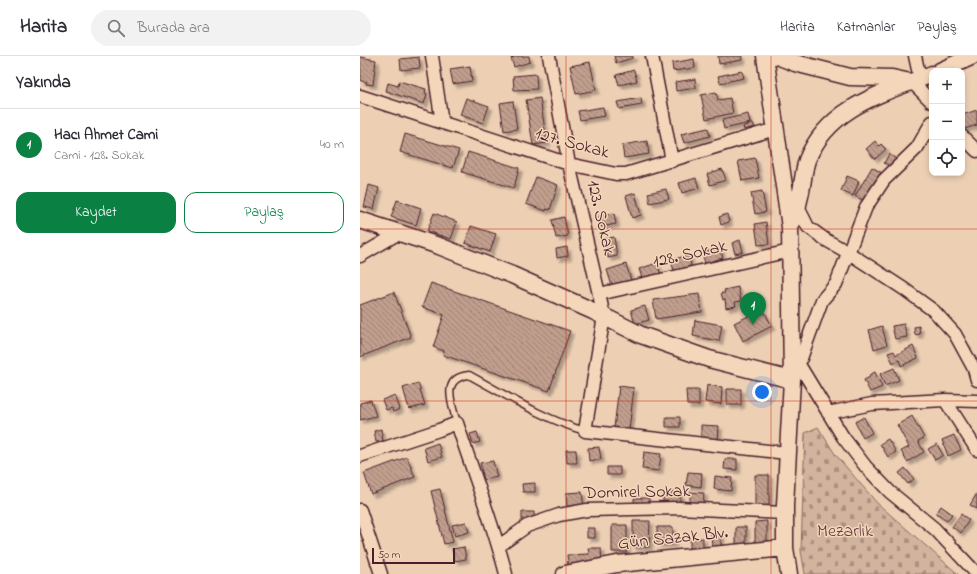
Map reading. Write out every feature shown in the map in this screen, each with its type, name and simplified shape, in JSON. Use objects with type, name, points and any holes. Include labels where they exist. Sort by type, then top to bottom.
[{"type":"main road","points":[[766,56],[790,228],[795,358],[787,453],[784,548],[789,574]]},
{"type":"main road","points":[[777,56],[795,63],[850,77],[921,78]]},
{"type":"main road","points":[[947,68],[973,56]]},
{"type":"main road","points":[[790,228],[801,195],[803,174],[813,147],[835,120],[852,108],[876,95],[921,78]]},
{"type":"main road","points":[[360,220],[438,246],[512,275],[604,316],[641,335],[709,359],[792,380]]},
{"type":"main road","name":"Gün Sazak Blv.","points":[[565,574],[617,564],[784,548]]},
{"type":"street","points":[[432,56],[442,123]]},
{"type":"street","name":"123. Sokak","points":[[548,56],[569,164],[604,316]]},
{"type":"street","points":[[652,56],[672,161]]},
{"type":"street","points":[[915,56],[921,78],[929,95]]},
{"type":"street","name":"127. Sokak","points":[[360,96],[569,164],[616,174],[626,174],[672,161],[775,129]]},
{"type":"street","points":[[929,127],[916,148],[884,180],[866,207],[836,284],[822,300],[795,358],[843,437],[866,467],[890,492],[935,530],[977,574]]},
{"type":"street","points":[[965,139],[977,151]]},
{"type":"street","points":[[798,207],[808,227],[826,240],[849,252],[934,311],[955,334],[974,369],[977,380]]},
{"type":"street","points":[[360,256],[399,233]]},
{"type":"street","name":"128. Sokak","points":[[599,294],[790,251]]},
{"type":"street","points":[[604,316],[585,431],[787,453]]},
{"type":"street","points":[[828,413],[872,404],[945,400],[977,401]]},
{"type":"street","points":[[945,400],[977,450]]},
{"type":"street","points":[[360,456],[457,423],[471,468],[499,546],[506,574]]},
{"type":"street","name":"Domirel Sokak","points":[[499,546],[527,526],[559,515],[587,510],[678,508],[785,513]]},
{"type":"street","points":[[360,510],[381,574]]},
{"type":"lane","points":[[457,423],[450,388],[454,380],[461,376],[468,375],[546,416],[585,431]]},
{"type":"green space","name":"Mezarlık","points":[[818,427],[835,454],[877,503],[958,574],[805,574],[801,551],[805,433]]},
{"type":"building","points":[[518,56],[529,56],[530,62],[514,67],[511,58]]},
{"type":"building","points":[[614,56],[633,56],[633,58],[616,63]]},
{"type":"building","points":[[718,56],[742,56],[742,60],[719,64]]},
{"type":"building","points":[[360,57],[376,60],[373,85],[366,84],[367,82],[361,81]]},
{"type":"building","points":[[419,57],[420,68],[401,70],[400,59]]},
{"type":"building","points":[[694,59],[695,68],[673,71],[672,63]]},
{"type":"building","points":[[590,62],[596,90],[576,94],[570,66]]},
{"type":"building","points":[[470,66],[472,81],[453,84],[450,69]]},
{"type":"building","points":[[634,70],[637,81],[619,85],[616,75]]},
{"type":"building","points":[[742,71],[744,78],[720,83],[718,76]]},
{"type":"building","points":[[536,74],[537,89],[514,90],[513,76]]},
{"type":"building","points":[[695,79],[696,88],[676,91],[675,82]]},
{"type":"building","points":[[399,81],[426,89],[425,93],[427,94],[424,104],[386,91],[388,83],[398,86]]},
{"type":"building","points":[[716,92],[718,100],[730,98],[733,113],[706,119],[701,95]]},
{"type":"building","points":[[466,98],[489,106],[483,123],[460,115]]},
{"type":"building","points":[[540,98],[547,143],[533,145],[526,100]]},
{"type":"building","points":[[641,98],[642,105],[619,109],[617,102]]},
{"type":"building","points":[[513,101],[517,129],[504,131],[500,103]]},
{"type":"building","points":[[603,107],[605,116],[580,120],[578,111]]},
{"type":"building","points":[[977,110],[977,125],[965,129],[965,114]]},
{"type":"building","points":[[748,114],[750,123],[724,129],[722,120]]},
{"type":"building","points":[[753,123],[755,127],[744,130],[743,127]]},
{"type":"building","points":[[708,128],[710,136],[684,143],[681,134]]},
{"type":"building","points":[[405,134],[459,150],[453,168],[400,152]]},
{"type":"building","points":[[647,141],[649,154],[624,158],[622,145]]},
{"type":"building","points":[[875,141],[879,146],[881,144],[886,149],[875,159],[866,149]]},
{"type":"building","points":[[468,152],[519,168],[514,188],[462,172]]},
{"type":"building","points":[[889,154],[898,160],[893,168],[884,163]]},
{"type":"building","points":[[755,158],[759,178],[742,181],[738,161]]},
{"type":"building","points":[[872,167],[882,173],[877,182],[875,181],[864,201],[855,196]]},
{"type":"building","points":[[722,169],[726,180],[710,185],[707,174]]},
{"type":"building","points":[[847,176],[859,181],[853,196],[841,191]]},
{"type":"building","points":[[536,177],[558,185],[550,210],[546,209],[546,211],[526,204]]},
{"type":"building","points":[[696,178],[699,188],[682,193],[679,183]]},
{"type":"building","points":[[369,185],[379,188],[374,209],[364,207]]},
{"type":"building","points":[[666,189],[669,199],[650,203],[648,193]]},
{"type":"building","points":[[762,191],[766,212],[755,214],[751,193]]},
{"type":"building","points":[[635,193],[641,215],[632,218],[626,196]]},
{"type":"building","points":[[397,200],[421,208],[416,225],[391,217]]},
{"type":"building","points":[[434,213],[457,222],[451,239],[427,231]]},
{"type":"building","points":[[614,213],[616,224],[601,227],[599,216]]},
{"type":"building","points":[[727,214],[729,222],[721,225],[719,217]]},
{"type":"building","points":[[564,217],[568,236],[556,238],[552,220]]},
{"type":"building","points":[[766,222],[769,244],[758,245],[755,224]]},
{"type":"building","points":[[471,226],[496,234],[490,252],[465,243]]},
{"type":"building","points":[[614,237],[617,256],[608,258],[604,239]]},
{"type":"building","points":[[740,240],[743,252],[735,254],[732,243]]},
{"type":"building","points":[[567,247],[568,256],[557,258],[556,249]]},
{"type":"building","points":[[720,248],[723,258],[705,263],[702,253]]},
{"type":"building","points":[[689,255],[691,266],[674,271],[671,260]]},
{"type":"building","points":[[657,263],[661,275],[643,281],[639,269]]},
{"type":"building","points":[[626,264],[632,283],[613,289],[607,270]]},
{"type":"building","points":[[431,283],[570,331],[549,391],[443,355],[444,351],[433,347],[444,315],[422,307]]},
{"type":"building","points":[[738,287],[741,301],[735,302],[736,306],[726,308],[725,299],[723,300],[721,293],[725,293],[724,290]]},
{"type":"building","points":[[394,292],[411,337],[360,357],[360,305]]},
{"type":"building","points":[[699,294],[702,312],[656,319],[653,300]]},
{"type":"building","points":[[645,306],[649,320],[635,324],[631,310]]},
{"type":"building","points":[[763,309],[772,326],[743,341],[734,323]]},
{"type":"building","points":[[695,320],[722,325],[719,341],[693,336]]},
{"type":"building","points":[[904,324],[907,337],[895,339],[892,326]]},
{"type":"building","points":[[882,326],[887,345],[874,349],[869,330]]},
{"type":"building","points":[[919,326],[920,334],[915,335],[914,327]]},
{"type":"building","points":[[913,346],[918,358],[901,366],[899,360],[893,363],[888,353],[894,351],[896,355]]},
{"type":"building","points":[[894,368],[899,380],[885,386],[880,374]]},
{"type":"building","points":[[875,372],[882,387],[870,392],[864,380]]},
{"type":"building","points":[[418,383],[425,405],[409,409],[403,388]]},
{"type":"building","points":[[707,385],[722,387],[721,404],[705,402]]},
{"type":"building","points":[[619,386],[634,388],[629,430],[614,428]]},
{"type":"building","points":[[727,389],[741,389],[741,405],[727,405]]},
{"type":"building","points":[[686,390],[699,390],[699,405],[687,405]]},
{"type":"building","points":[[395,395],[400,409],[393,412],[392,408],[386,410],[382,400]]},
{"type":"building","points":[[371,400],[376,416],[360,420],[360,403]]},
{"type":"building","points":[[912,416],[924,438],[918,441],[924,452],[907,462],[901,451],[909,447],[897,425]]},
{"type":"building","points":[[666,417],[680,417],[680,427],[666,427]]},
{"type":"building","points":[[864,417],[872,433],[863,438],[855,422]]},
{"type":"building","points":[[701,425],[719,426],[718,441],[701,441]]},
{"type":"building","points":[[381,429],[383,441],[376,442],[374,431]]},
{"type":"building","points":[[477,432],[480,442],[473,444],[470,434]]},
{"type":"building","points":[[954,435],[961,450],[948,456],[942,440]]},
{"type":"building","points":[[888,439],[896,452],[888,457],[880,444]]},
{"type":"building","points":[[438,443],[442,457],[428,461],[424,448]]},
{"type":"building","points":[[937,444],[943,455],[935,460],[928,449]]},
{"type":"building","points":[[599,447],[601,459],[589,461],[588,448]]},
{"type":"building","points":[[566,450],[576,450],[577,463],[567,463]]},
{"type":"building","points":[[644,452],[661,454],[659,471],[642,469]]},
{"type":"building","points":[[407,457],[415,477],[371,494],[364,473]]},
{"type":"building","points":[[725,459],[737,459],[737,470],[724,469]]},
{"type":"building","points":[[493,461],[497,477],[484,480],[480,463]]},
{"type":"building","points":[[607,467],[620,467],[620,475],[607,475]]},
{"type":"building","points":[[905,468],[914,479],[908,484],[899,473]]},
{"type":"building","points":[[688,472],[702,473],[701,487],[686,485]]},
{"type":"building","points":[[755,475],[769,475],[769,508],[755,508]]},
{"type":"building","points":[[715,476],[732,478],[731,491],[714,489]]},
{"type":"building","points":[[535,483],[535,492],[523,492],[522,484]]},
{"type":"building","points":[[440,489],[453,542],[444,544],[431,491]]},
{"type":"building","points":[[582,492],[584,509],[567,510],[566,493]]},
{"type":"building","points":[[663,492],[680,492],[680,505],[663,505]]},
{"type":"building","points":[[690,492],[704,493],[703,507],[690,506]]},
{"type":"building","points":[[977,493],[977,509],[970,505]]},
{"type":"building","points":[[634,498],[649,498],[649,506],[634,506]]},
{"type":"building","points":[[941,506],[952,514],[947,521],[936,514]]},
{"type":"building","points":[[522,512],[534,512],[534,521],[522,521]]},
{"type":"building","points":[[961,514],[969,520],[961,533],[952,527]]},
{"type":"building","points":[[633,521],[650,521],[649,547],[633,547]]},
{"type":"building","points":[[767,521],[767,546],[755,546],[755,522]]},
{"type":"building","points":[[466,522],[469,532],[455,536],[452,525]]},
{"type":"building","points":[[612,525],[627,525],[627,552],[612,552]]},
{"type":"building","points":[[657,527],[673,527],[673,544],[657,544]]},
{"type":"building","points":[[736,527],[746,527],[746,544],[736,544]]},
{"type":"building","points":[[587,528],[595,528],[595,538],[587,538]]},
{"type":"building","points":[[711,534],[721,534],[721,547],[712,548]]},
{"type":"building","points":[[703,538],[703,551],[690,551],[690,539]]},
{"type":"building","points":[[464,547],[466,559],[455,561],[452,549]]},
{"type":"building","points":[[588,548],[601,548],[602,564],[568,566],[567,555],[589,554]]},
{"type":"place","name":"Hacı Ahmet Cami","points":[[753,325]]}]
